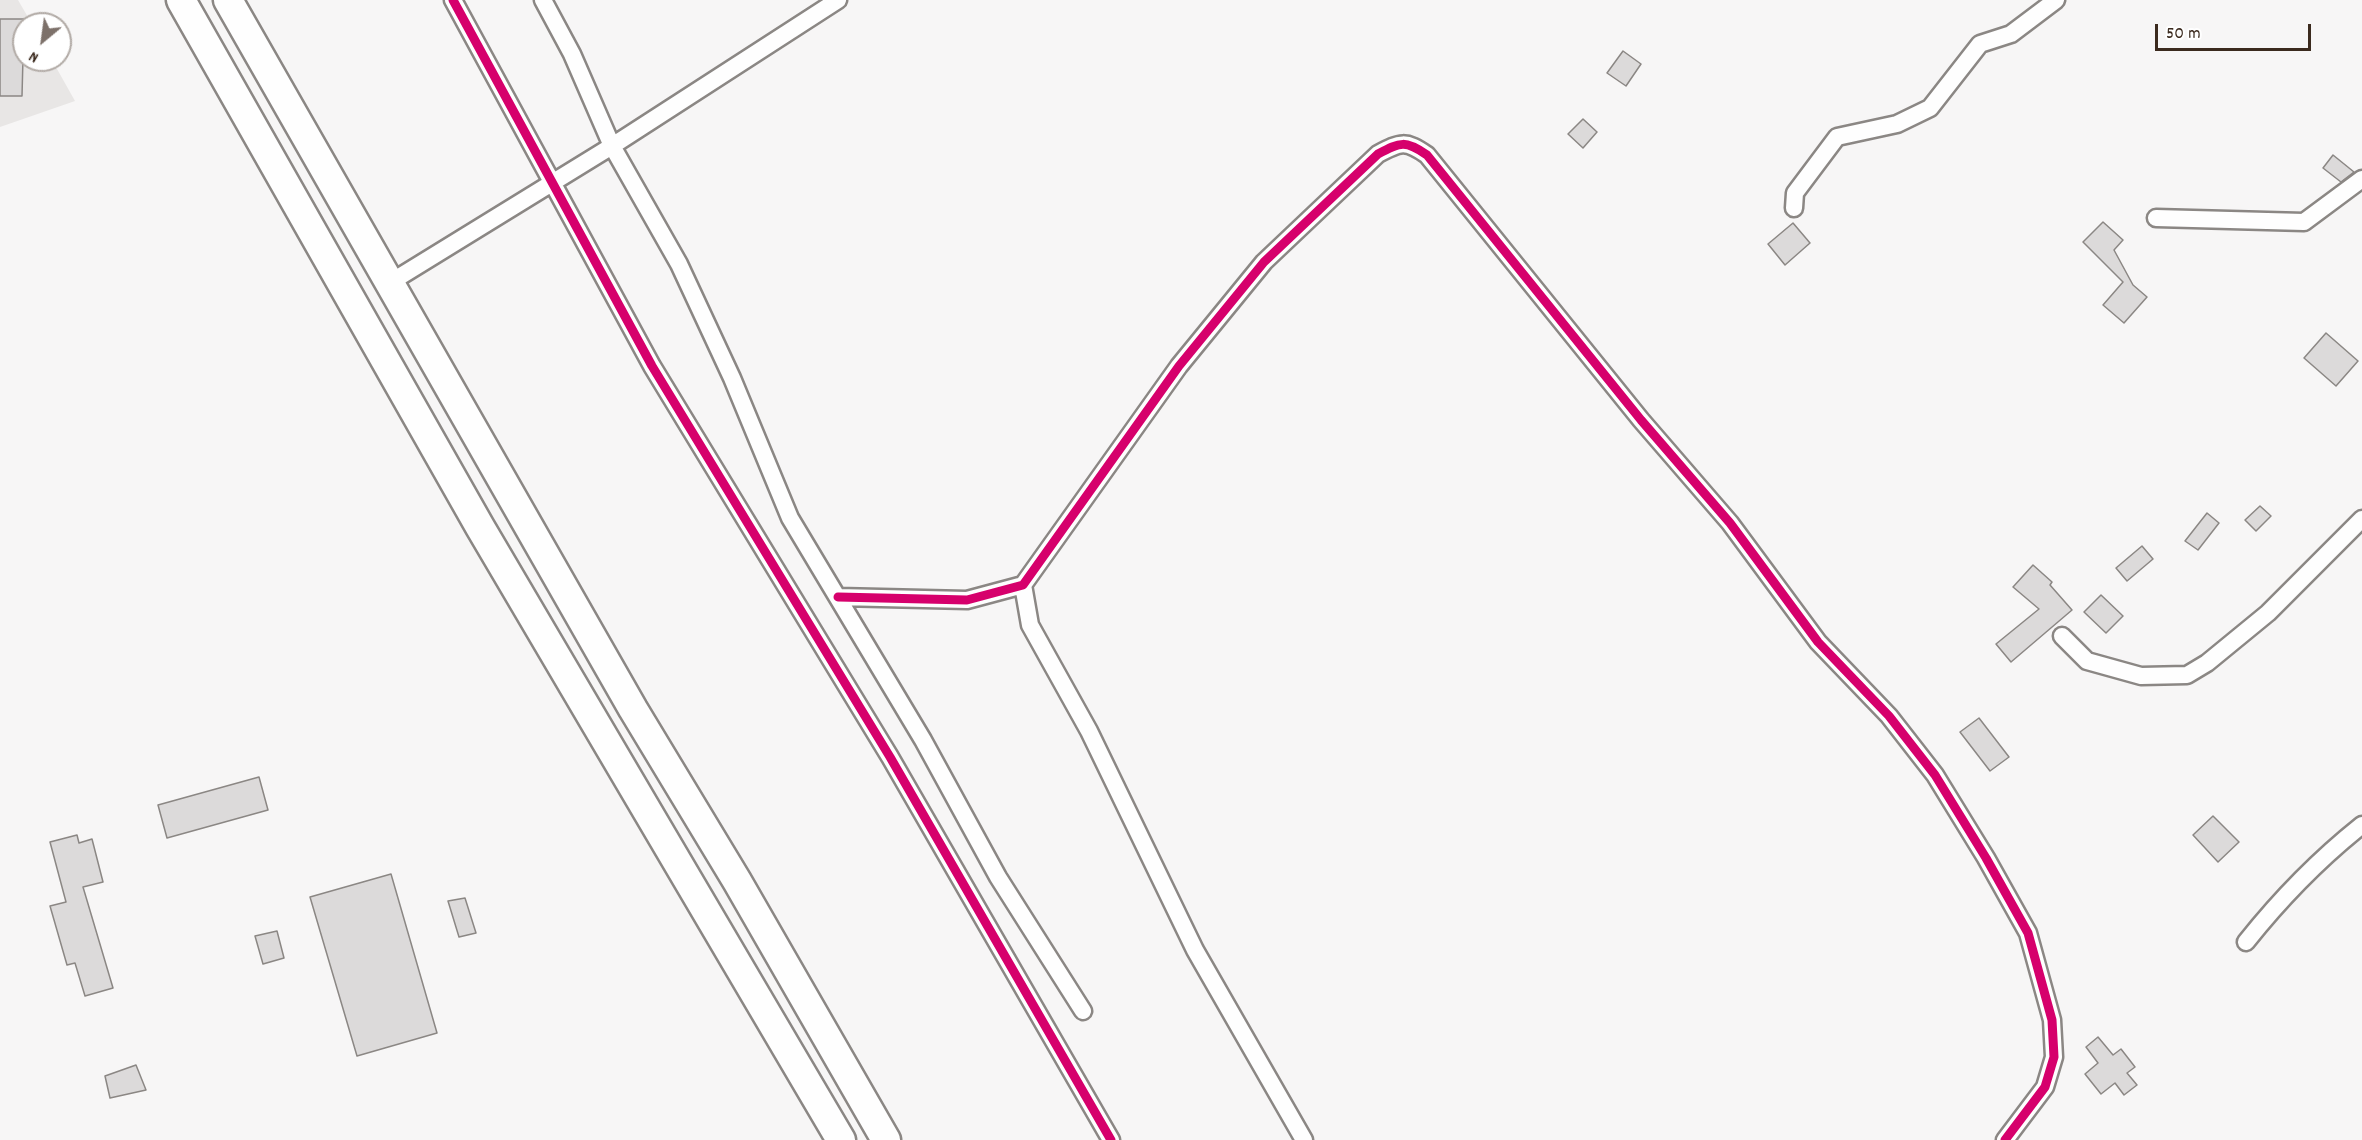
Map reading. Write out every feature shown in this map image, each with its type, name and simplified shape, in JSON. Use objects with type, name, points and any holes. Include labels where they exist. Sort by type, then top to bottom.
[{"type":"highway","points":[[181,0],[468,506],[841,1140]]},
{"type":"highway","points":[[228,0],[633,709],[737,881],[886,1140]]},
{"type":"street","points":[[453,0],[553,180],[652,366],[890,757],[1111,1140]]},
{"type":"street","points":[[543,0],[572,54],[612,147],[679,264],[732,378],[790,518],[923,740],[998,877],[1083,1011]]},
{"type":"street","points":[[391,282],[553,180],[612,147],[838,0]]},
{"type":"street","points":[[1794,208],[1795,193],[1837,137],[1897,124],[1930,108],[1980,44],[2011,34],[2056,0]]},
{"type":"street","points":[[838,597],[966,600],[1023,585],[1179,366],[1264,262],[1378,154],[1396,144],[1411,144],[1427,155],[1641,420],[1689,472],[1818,642],[1889,716],[1935,775],[1986,858],[2028,933],[2052,1020],[2054,1057],[2045,1088],[2005,1140]]},
{"type":"street","points":[[2157,218],[2304,222],[2362,179]]},
{"type":"street","points":[[2062,636],[2086,661],[2140,676],[2187,675],[2207,663],[2268,613],[2362,519]]},
{"type":"street","points":[[1023,585],[1030,625],[1089,730],[1195,950],[1304,1140]]},
{"type":"street","points":[[2246,942],[2282,896],[2323,856],[2362,825]]},
{"type":"shaded area","points":[[0,0],[18,0],[25,12],[12,12],[12,72],[59,72],[75,101],[0,127]]},
{"type":"building","points":[[0,19],[12,19],[12,72],[23,72],[22,96],[0,96]]},
{"type":"building","points":[[1623,51],[1641,64],[1626,86],[1607,73]]},
{"type":"building","points":[[1583,119],[1597,132],[1583,148],[1568,134]]},
{"type":"building","points":[[2333,155],[2354,172],[2341,182],[2323,168]]},
{"type":"building","points":[[2103,222],[2123,240],[2114,250],[2133,285],[2147,297],[2124,323],[2103,305],[2123,282],[2083,242]]},
{"type":"building","points":[[1793,223],[1810,243],[1785,265],[1768,244]]},
{"type":"building","points":[[2326,333],[2358,361],[2336,386],[2304,358]]},
{"type":"building","points":[[2260,506],[2271,516],[2256,531],[2245,520]]},
{"type":"building","points":[[2207,513],[2219,523],[2198,550],[2185,541]]},
{"type":"building","points":[[2142,546],[2153,559],[2127,581],[2116,568]]},
{"type":"building","points":[[2033,565],[2052,582],[2050,585],[2072,610],[2011,662],[1996,644],[2039,609],[2013,587]]},
{"type":"building","points":[[2101,595],[2123,616],[2106,633],[2084,612]]},
{"type":"building","points":[[1979,718],[2009,757],[1990,771],[1960,732]]},
{"type":"building","points":[[259,777],[268,810],[167,838],[158,805]]},
{"type":"building","points":[[2213,816],[2239,842],[2218,862],[2193,835]]},
{"type":"building","points":[[77,835],[79,843],[92,839],[103,882],[83,887],[113,988],[85,996],[75,963],[67,965],[50,906],[66,902],[50,842]]},
{"type":"building","points":[[391,874],[437,1033],[357,1056],[310,897]]},
{"type":"building","points":[[465,898],[476,933],[459,937],[448,901]]},
{"type":"building","points":[[277,931],[284,958],[263,964],[255,936]]},
{"type":"building","points":[[2098,1037],[2113,1055],[2121,1049],[2135,1067],[2127,1073],[2137,1085],[2124,1095],[2115,1083],[2101,1094],[2085,1074],[2098,1063],[2086,1047]]},
{"type":"building","points":[[136,1065],[146,1090],[110,1098],[105,1076]]},
{"type":"cycle path","points":[[453,0],[652,366],[890,757],[1111,1140]]},
{"type":"cycle path","points":[[838,597],[967,600],[1023,585],[1179,366],[1264,262],[1378,154],[1398,145],[1413,147],[1427,155],[1641,420],[1730,523],[1818,642],[1889,716],[1935,775],[1986,858],[2028,933],[2052,1020],[2054,1057],[2045,1087],[2005,1140]]}]
